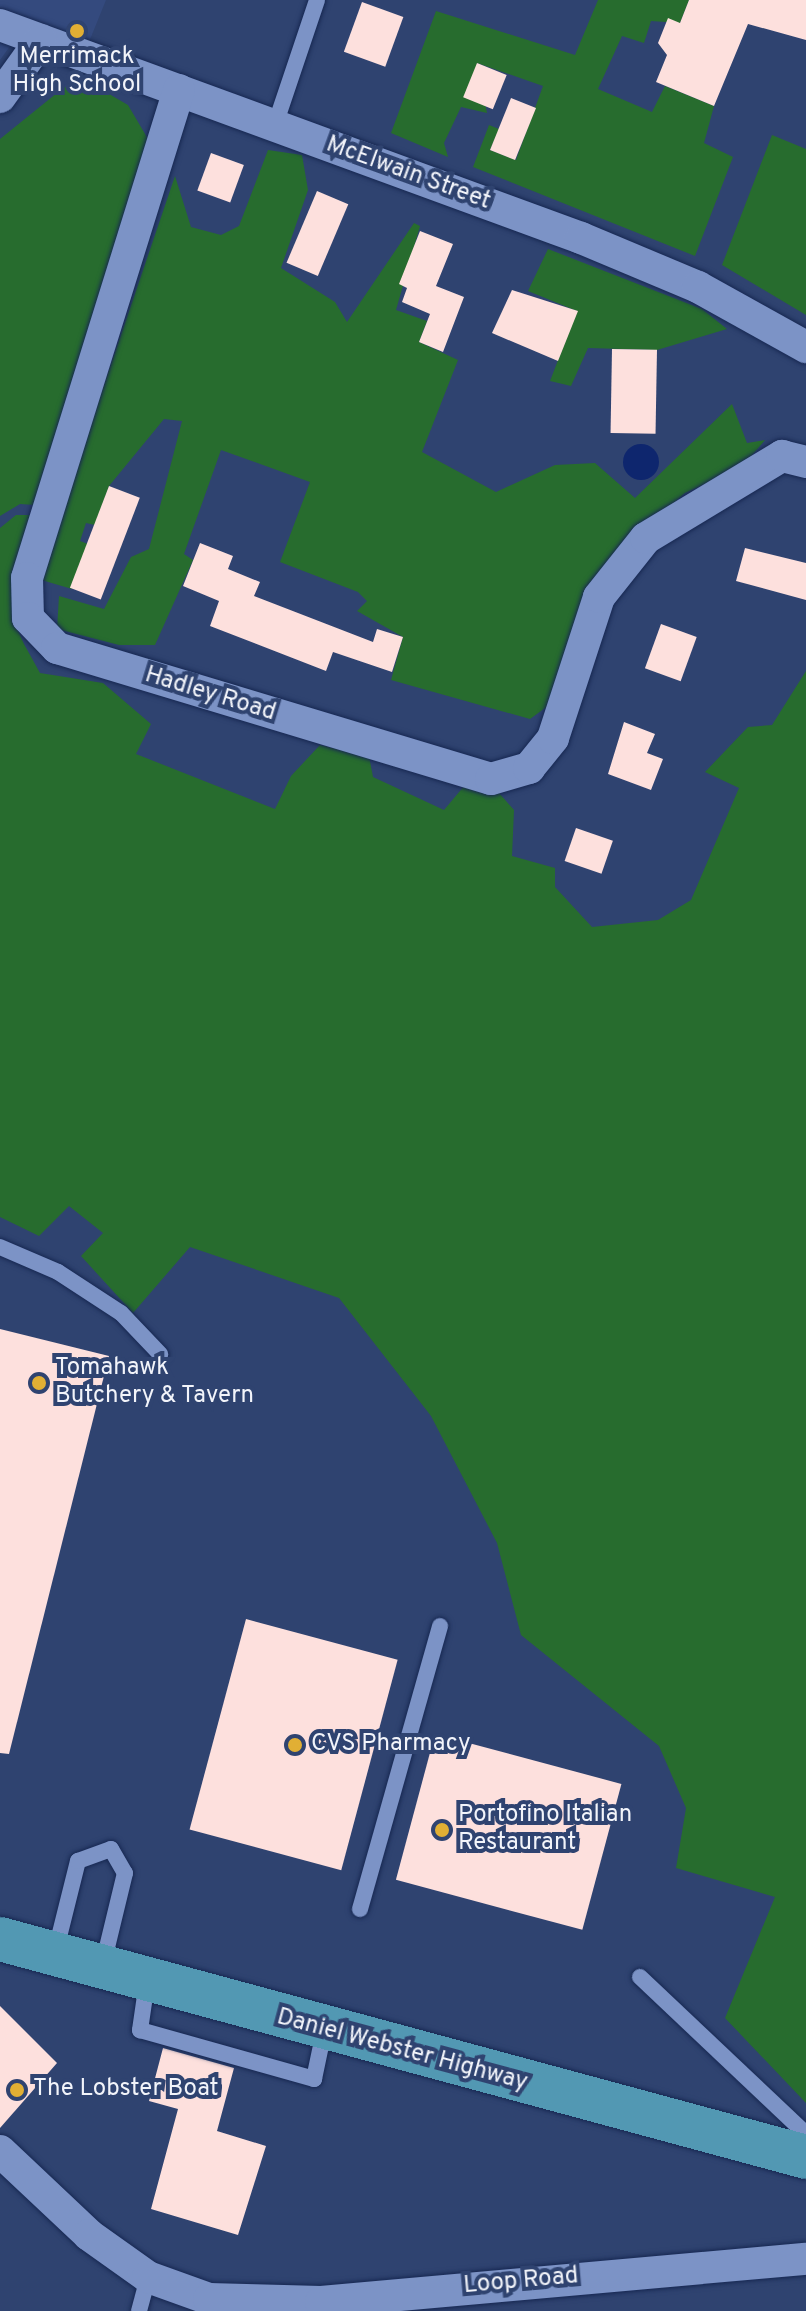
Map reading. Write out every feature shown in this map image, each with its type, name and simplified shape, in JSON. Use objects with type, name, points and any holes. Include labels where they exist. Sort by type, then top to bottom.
[{"type":"main road","name":"Daniel Webster Highway","points":[[0,1939],[324,2031],[806,2157]]},
{"type":"street","name":"McElwain Street","points":[[0,25],[640,262],[806,347]]},
{"type":"street","points":[[0,97],[41,40]]},
{"type":"street","name":"Hadley Road","points":[[179,90],[27,578],[28,618],[57,648],[491,779],[529,768],[553,738],[599,597],[646,538],[798,452]]},
{"type":"street","name":"Loop Road","points":[[0,2151],[53,2205],[148,2277],[209,2299],[279,2303],[806,2259]]},
{"type":"lane","points":[[275,125],[317,0]]},
{"type":"lane","points":[[0,1247],[58,1272],[121,1313],[160,1354]]},
{"type":"lane","points":[[360,1909],[440,1626]]},
{"type":"lane","points":[[55,1955],[78,1861],[111,1849],[125,1873],[102,1969]]},
{"type":"lane","points":[[640,1977],[806,2134]]},
{"type":"lane","points":[[139,2311],[148,2277]]},
{"type":"shaded area","name":"Merrimack High School","points":[[0,0],[106,0],[89,42],[29,20],[0,60]]},
{"type":"shaded area","points":[[641,444],[653,450],[659,462],[653,474],[641,480],[629,474],[623,462],[629,450]]},
{"type":"green space","points":[[598,0],[689,0],[680,23],[651,21],[644,43],[622,36],[598,89],[652,112],[665,86],[714,106],[704,143],[733,157],[695,256],[473,167],[489,125],[499,129],[490,150],[516,160],[543,86],[477,63],[487,113],[461,107],[444,143],[448,157],[391,133],[436,11],[575,55]]},
{"type":"green space","points":[[78,76],[128,105],[158,156],[50,506],[20,504],[0,516],[0,139]]},
{"type":"green space","points":[[772,135],[806,149],[806,315],[722,265]]},
{"type":"green space","points":[[268,150],[302,155],[308,190],[281,268],[335,302],[347,322],[414,223],[420,226],[396,310],[427,321],[419,342],[458,360],[422,452],[496,492],[555,465],[595,463],[635,498],[732,404],[747,443],[765,440],[742,467],[685,493],[638,534],[552,703],[530,719],[391,680],[403,637],[357,611],[367,601],[358,592],[280,562],[310,482],[221,450],[184,554],[193,560],[155,645],[119,645],[57,629],[59,596],[104,609],[131,557],[149,549],[182,421],[164,419],[109,486],[95,525],[86,523],[80,541],[88,544],[72,589],[38,579],[175,176],[191,227],[221,235],[239,226]]},
{"type":"green space","points":[[548,249],[702,309],[727,329],[657,350],[588,348],[571,386],[550,381],[577,311],[528,291]]},
{"type":"green space","points":[[16,515],[33,515],[12,617],[24,644],[40,673],[103,683],[151,724],[136,754],[275,809],[291,776],[320,745],[369,756],[373,777],[444,810],[465,785],[499,793],[514,810],[512,856],[555,868],[555,887],[592,927],[658,920],[691,900],[739,788],[705,772],[748,727],[772,725],[806,671],[806,2103],[725,2018],[775,1897],[676,1868],[686,1808],[659,1746],[521,1635],[497,1543],[431,1416],[339,1298],[190,1247],[133,1313],[81,1256],[103,1233],[69,1206],[39,1236],[0,1217],[0,528]]},
{"type":"building","points":[[689,0],[806,0],[806,40],[748,24],[714,106],[656,82],[667,55],[658,43],[668,18],[680,23]]},
{"type":"building","points":[[362,2],[403,17],[385,67],[344,52]]},
{"type":"building","points":[[477,63],[507,75],[493,109],[463,97]]},
{"type":"building","points":[[511,98],[536,108],[515,160],[490,150]]},
{"type":"building","points":[[211,153],[244,165],[230,203],[197,191]]},
{"type":"building","points":[[317,191],[348,204],[318,276],[287,263]]},
{"type":"building","points":[[420,231],[453,244],[436,286],[464,297],[443,352],[419,342],[430,314],[402,302],[407,288],[399,284]]},
{"type":"building","points":[[512,290],[578,311],[558,361],[492,333]]},
{"type":"building","points":[[612,349],[657,350],[656,434],[611,433]]},
{"type":"building","points":[[109,486],[140,498],[101,600],[70,588]]},
{"type":"building","points":[[200,543],[233,556],[228,569],[260,582],[254,596],[373,642],[377,629],[403,637],[392,672],[333,652],[326,671],[210,626],[219,601],[183,586]]},
{"type":"building","points":[[745,548],[806,563],[806,600],[736,581]]},
{"type":"building","points":[[661,624],[697,637],[681,681],[645,668]]},
{"type":"building","points":[[624,722],[655,734],[647,753],[663,759],[651,790],[608,774]]},
{"type":"building","points":[[576,828],[613,841],[601,874],[565,861]]},
{"type":"building","points":[[0,1329],[109,1356],[9,1754],[0,1753]]},
{"type":"building","name":"CVS Pharmacy","points":[[246,1619],[398,1660],[341,1870],[190,1830]]},
{"type":"building","points":[[435,1734],[621,1784],[582,1930],[396,1880]]},
{"type":"building","name":"The Lobster Boat","points":[[0,2006],[57,2063],[0,2128]]},
{"type":"building","points":[[163,2048],[234,2068],[217,2131],[266,2146],[238,2235],[151,2209],[178,2109],[149,2101]]},
{"type":"place","name":"Merrimack High School","points":[[77,31]]},
{"type":"place","name":"Tomahawk Butchery & Tavern","points":[[39,1383]]},
{"type":"place","name":"CVS Pharmacy","points":[[295,1745]]},
{"type":"place","name":"Portofino Italian Restaurant","points":[[442,1830]]},
{"type":"place","name":"The Lobster Boat","points":[[17,2090]]}]
